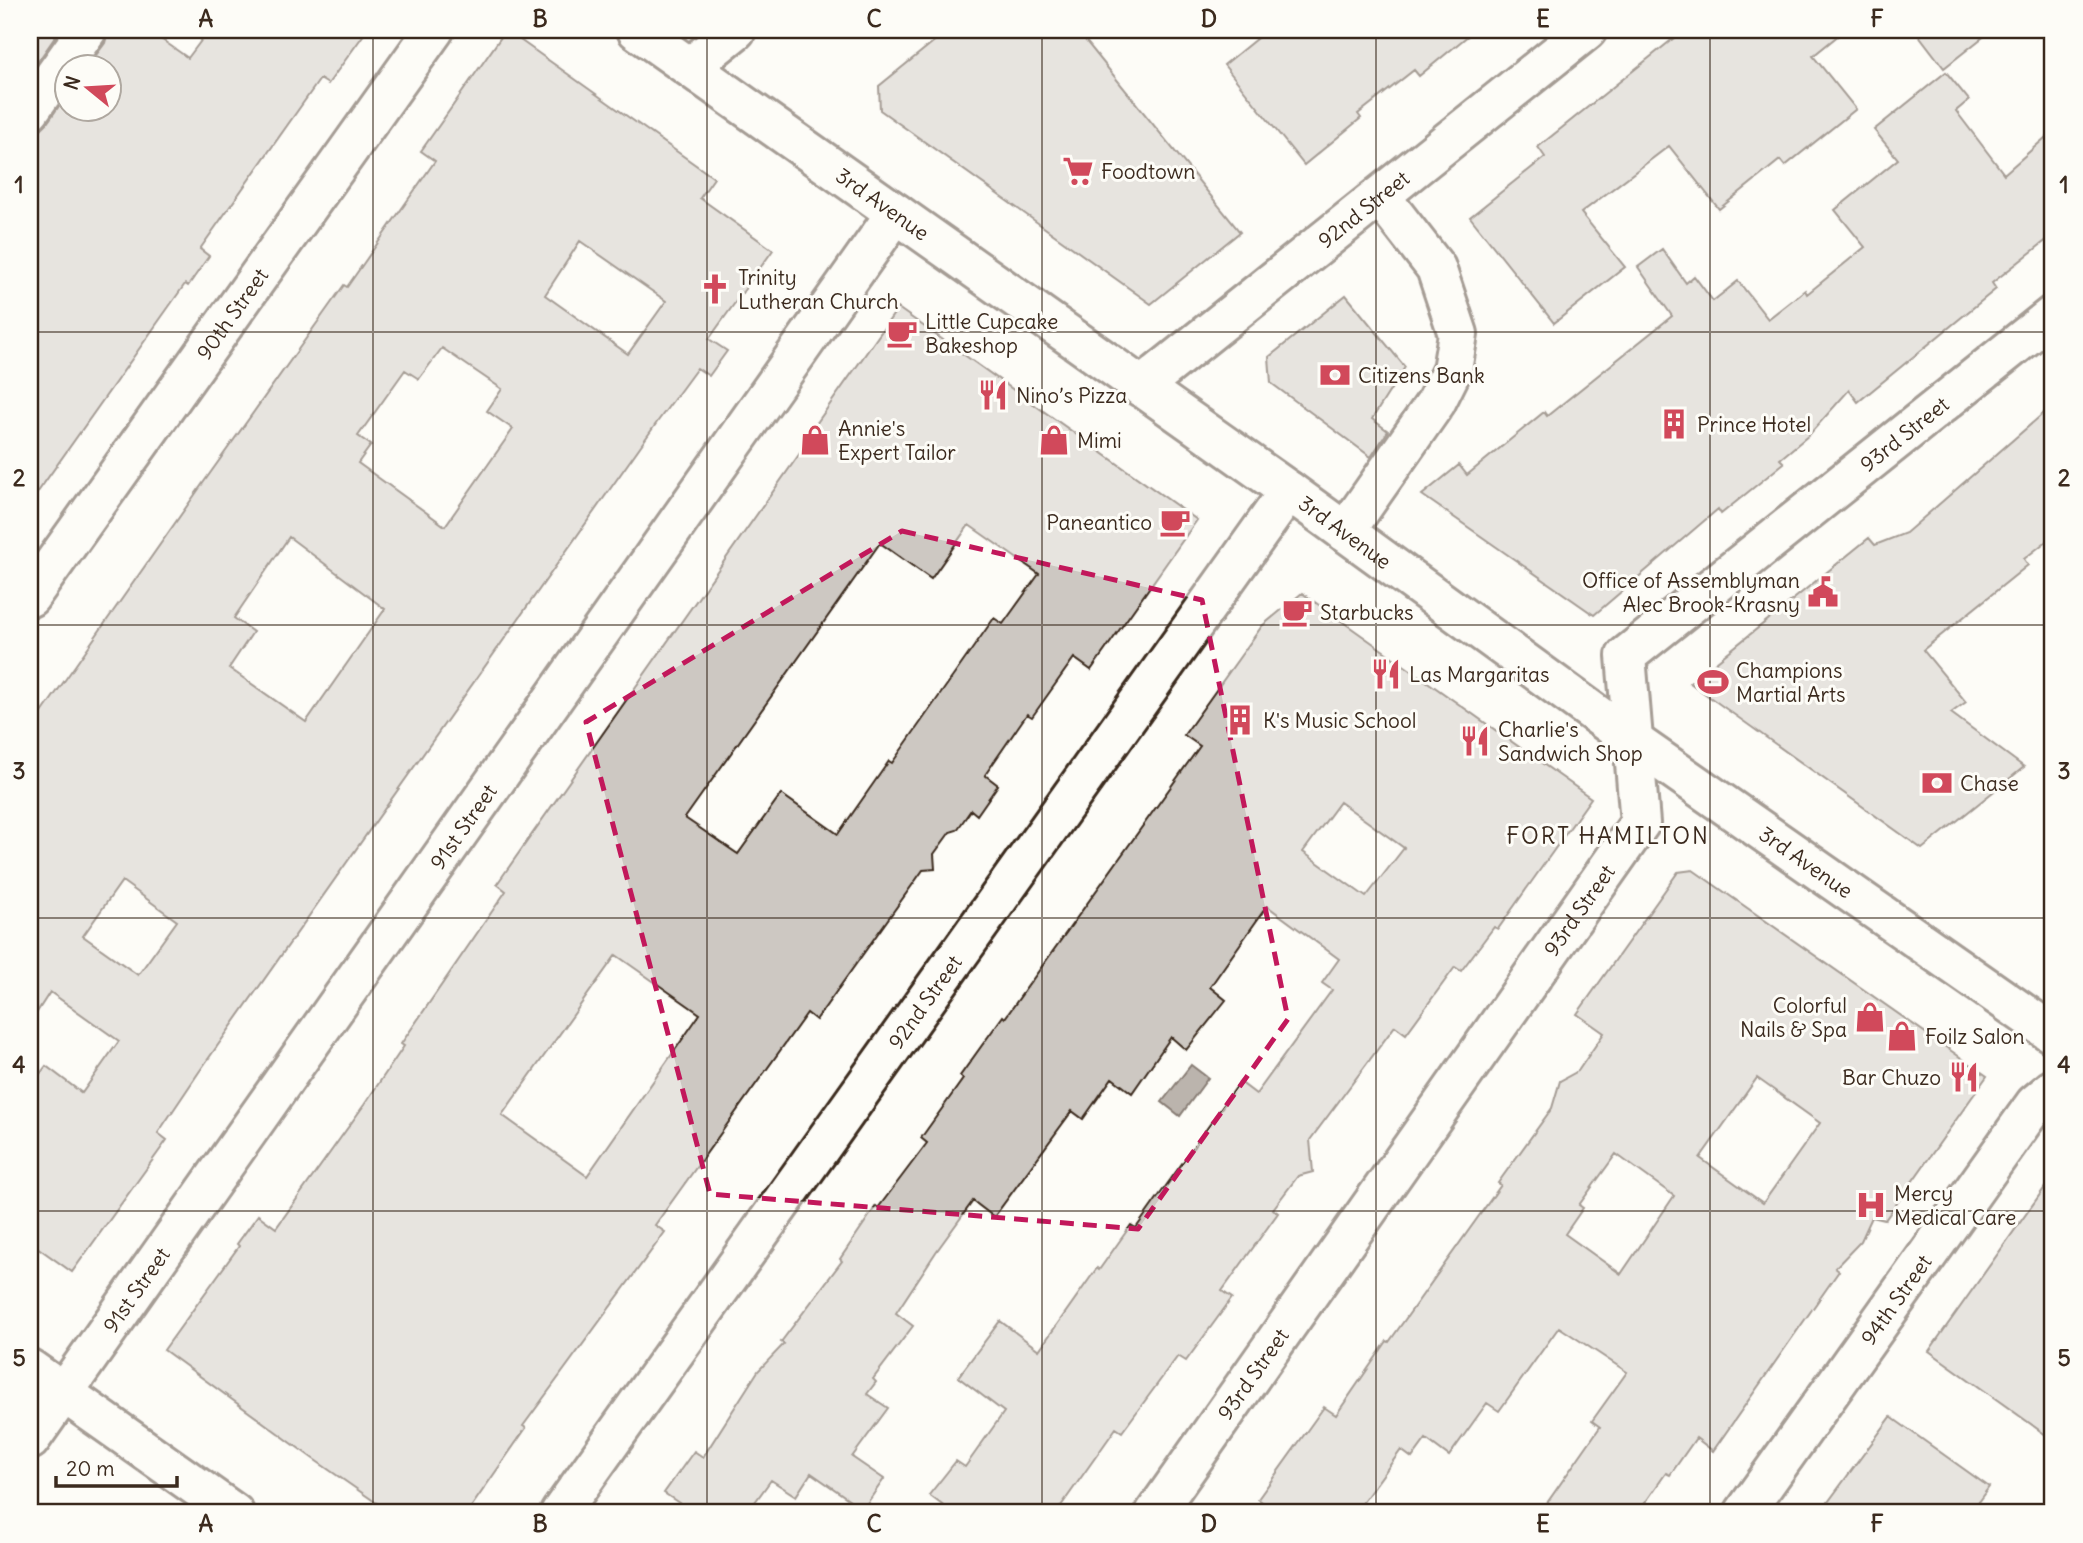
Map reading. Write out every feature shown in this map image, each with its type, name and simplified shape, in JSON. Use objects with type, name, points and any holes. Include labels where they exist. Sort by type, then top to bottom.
[{"type":"street","points":[[30,110],[87,30]]},
{"type":"street","name":"90th Street","points":[[30,597],[434,30]]},
{"type":"street","name":"3rd Avenue","points":[[637,30],[1289,491],[1633,741],[2053,1034]]},
{"type":"street","points":[[690,67],[736,30]]},
{"type":"street","name":"92nd Street","points":[[1141,387],[1587,30]]},
{"type":"street","points":[[1345,532],[1436,402],[1452,370],[1458,334],[1436,268],[1380,195]]},
{"type":"street","name":"91st Street","points":[[30,1440],[896,213]]},
{"type":"street","name":"93rd Street","points":[[1155,1513],[1640,823],[1626,656],[2053,315]]},
{"type":"street","name":"92nd Street","points":[[560,1513],[1289,491]]},
{"type":"street","name":"94th Street","points":[[1744,1513],[2035,1104],[2053,1089]]},
{"type":"street","points":[[30,1369],[234,1513]]},
{"type":"highlighted area","points":[[902,531],[1202,600],[1288,1019],[1138,1229],[710,1194],[586,722]]},
{"type":"shaded area","points":[[1191,1065],[1208,1078],[1180,1116],[1162,1102]]},
{"type":"building","points":[[30,30],[60,30],[30,73]]},
{"type":"building","points":[[108,30],[148,30],[188,58],[209,30],[367,30],[328,84],[320,79],[200,249],[209,256],[188,286],[185,284],[30,503],[30,132],[40,130],[52,116],[52,122],[122,122],[122,52],[98,52],[105,43]]},
{"type":"building","points":[[506,30],[714,178],[700,198],[773,250],[709,339],[727,351],[709,376],[697,368],[658,421],[199,1072],[158,1133],[167,1140],[72,1272],[30,1242],[30,1087],[46,1066],[82,1093],[119,1041],[50,992],[30,1023],[30,730],[344,285],[347,287],[435,161],[421,151]],"holes":[[[580,241],[666,301],[628,354],[545,295]],[[442,348],[502,389],[487,411],[513,429],[445,526],[358,463],[371,445],[358,436],[405,370],[419,379]],[[289,537],[385,609],[306,722],[229,668],[253,632],[234,618]],[[122,881],[177,921],[138,975],[83,936]]]},
{"type":"building","name":"Foodtown","points":[[948,30],[1077,30],[1240,232],[1151,304],[880,110],[879,86]]},
{"type":"building","points":[[1267,30],[1475,30],[1419,76],[1414,70],[1358,114],[1361,118],[1304,165],[1224,65]]},
{"type":"building","points":[[1684,30],[1845,30],[1813,56],[1856,109],[1785,166],[1780,160],[1719,209],[1669,146],[1581,213],[1625,267],[1554,323],[1470,217],[1545,157],[1538,147]]},
{"type":"building","points":[[1915,30],[1992,30],[1944,68]]},
{"type":"building","points":[[1946,72],[1969,100],[1956,111],[2004,174],[2053,131],[2053,235],[1992,283],[1996,289],[1858,402],[1849,390],[1809,435],[1780,459],[1784,463],[1721,514],[1718,509],[1594,615],[1422,495],[1459,465],[1467,475],[1544,412],[1547,416],[1672,316],[1638,267],[1662,249],[1686,283],[1694,276],[1713,301],[1738,281],[1768,319],[1805,290],[1807,294],[1865,247],[1835,210],[1898,159],[1874,130]]},
{"type":"building","name":"Citizens Bank","points":[[1346,295],[1405,367],[1372,419],[1388,431],[1371,457],[1271,383],[1269,357]]},
{"type":"building","points":[[898,308],[1197,520],[1091,670],[1074,658],[1032,717],[1027,714],[985,775],[998,785],[977,815],[971,810],[957,830],[950,832],[934,854],[935,869],[923,870],[816,1020],[807,1013],[655,1225],[665,1232],[523,1426],[526,1428],[467,1513],[391,1513],[164,1350],[239,1246],[237,1244],[258,1215],[276,1228],[364,1105],[404,1046],[401,1044],[506,891],[497,884],[805,446],[802,444]],"holes":[[[969,525],[1039,574],[1003,624],[994,618],[892,763],[889,761],[838,834],[781,794],[738,854],[685,818],[880,543],[931,579]],[[616,955],[700,1014],[587,1176],[502,1115]]]},
{"type":"building","points":[[2053,405],[2053,536],[2024,559],[2028,565],[1923,650],[1966,702],[1951,713],[2024,767],[1922,849],[1690,683],[1869,538],[1875,545],[1906,533]]},
{"type":"building","points":[[1302,593],[1591,798],[1498,929],[1494,927],[1461,971],[1455,967],[1406,1034],[1395,1026],[1310,1140],[1313,1172],[1298,1176],[1273,1209],[1278,1213],[1222,1291],[1232,1298],[1186,1361],[1178,1356],[1122,1432],[1116,1428],[1056,1513],[953,1513],[929,1495],[956,1461],[965,1467],[1004,1412],[958,1377],[1000,1321],[1039,1350],[1131,1225],[1136,1228],[1240,1082],[1256,1094],[1332,990],[1322,983],[1339,959],[1267,906],[1210,987],[1226,1000],[1186,1050],[1171,1037],[1132,1093],[1112,1078],[1083,1119],[1072,1111],[994,1217],[973,1201],[936,1252],[896,1313],[913,1326],[873,1379],[876,1382],[867,1394],[888,1408],[852,1457],[884,1479],[863,1509],[811,1473],[796,1496],[771,1480],[747,1513],[694,1513],[664,1493],[694,1451],[703,1457],[758,1371],[784,1344],[781,1342],[842,1261],[840,1259],[876,1206],[878,1208],[927,1143],[921,1138],[963,1079],[960,1076],[1003,1016],[1005,1018],[1200,746],[1184,735],[1262,626]],"holes":[[[1340,802],[1404,848],[1366,897],[1303,852]]]},
{"type":"building","points":[[1693,870],[1987,1076],[1885,1220],[1872,1217],[1861,1241],[1835,1268],[1839,1271],[1713,1451],[1696,1438],[1670,1475],[1666,1473],[1638,1513],[1540,1513],[1600,1427],[1592,1421],[1627,1372],[1559,1327],[1499,1411],[1487,1403],[1449,1456],[1426,1439],[1412,1458],[1401,1450],[1355,1513],[1278,1513],[1258,1499],[1324,1407],[1336,1415],[1501,1185],[1498,1183],[1552,1108],[1560,1081],[1578,1071],[1604,1033],[1577,1014],[1678,872]],"holes":[[[1757,1078],[1820,1123],[1763,1203],[1700,1158]],[[1616,1154],[1674,1196],[1621,1274],[1565,1234],[1583,1208],[1579,1205]]]},
{"type":"building","points":[[2053,1176],[2053,1440],[1929,1351]]},
{"type":"building","points":[[1891,1417],[1989,1487],[1970,1513],[1820,1513]]},
{"type":"place","name":"Foodtown","points":[[1078,171]]},
{"type":"place","name":"Trinity Lutheran Church","points":[[715,289]]},
{"type":"place","name":"Little Cupcake Bakeshop","points":[[902,333]]},
{"type":"place","name":"Citizens Bank","points":[[1335,375]]},
{"type":"place","name":"Nino’s Pizza","points":[[993,395]]},
{"type":"place","name":"Prince Hotel","points":[[1674,424]]},
{"type":"place","name":"Annie's Expert Tailor","points":[[815,440]]},
{"type":"place","name":"Mimi","points":[[1054,440]]},
{"type":"place","name":"Paneantico","points":[[1175,522]]},
{"type":"place","name":"Office of Assemblyman Alec Brook-Krasny","points":[[1823,592]]},
{"type":"place","name":"Starbucks","points":[[1297,612]]},
{"type":"place","name":"Las Margaritas","points":[[1386,674]]},
{"type":"place","name":"Champions Martial Arts","points":[[1713,682]]},
{"type":"place","name":"K's Music School","points":[[1240,720]]},
{"type":"place","name":"Charlie's Sandwich Shop","points":[[1475,741]]},
{"type":"place","name":"Chase","points":[[1937,783]]},
{"type":"place","name":"Colorful Nails & Spa","points":[[1870,1017]]},
{"type":"place","name":"Foilz Salon","points":[[1902,1036]]},
{"type":"place","name":"Bar Chuzo","points":[[1964,1077]]},
{"type":"place","name":"Mercy Medical Care","points":[[1871,1205]]},
{"type":"district","name":"FORT HAMILTON","points":[[1608,835]]}]
